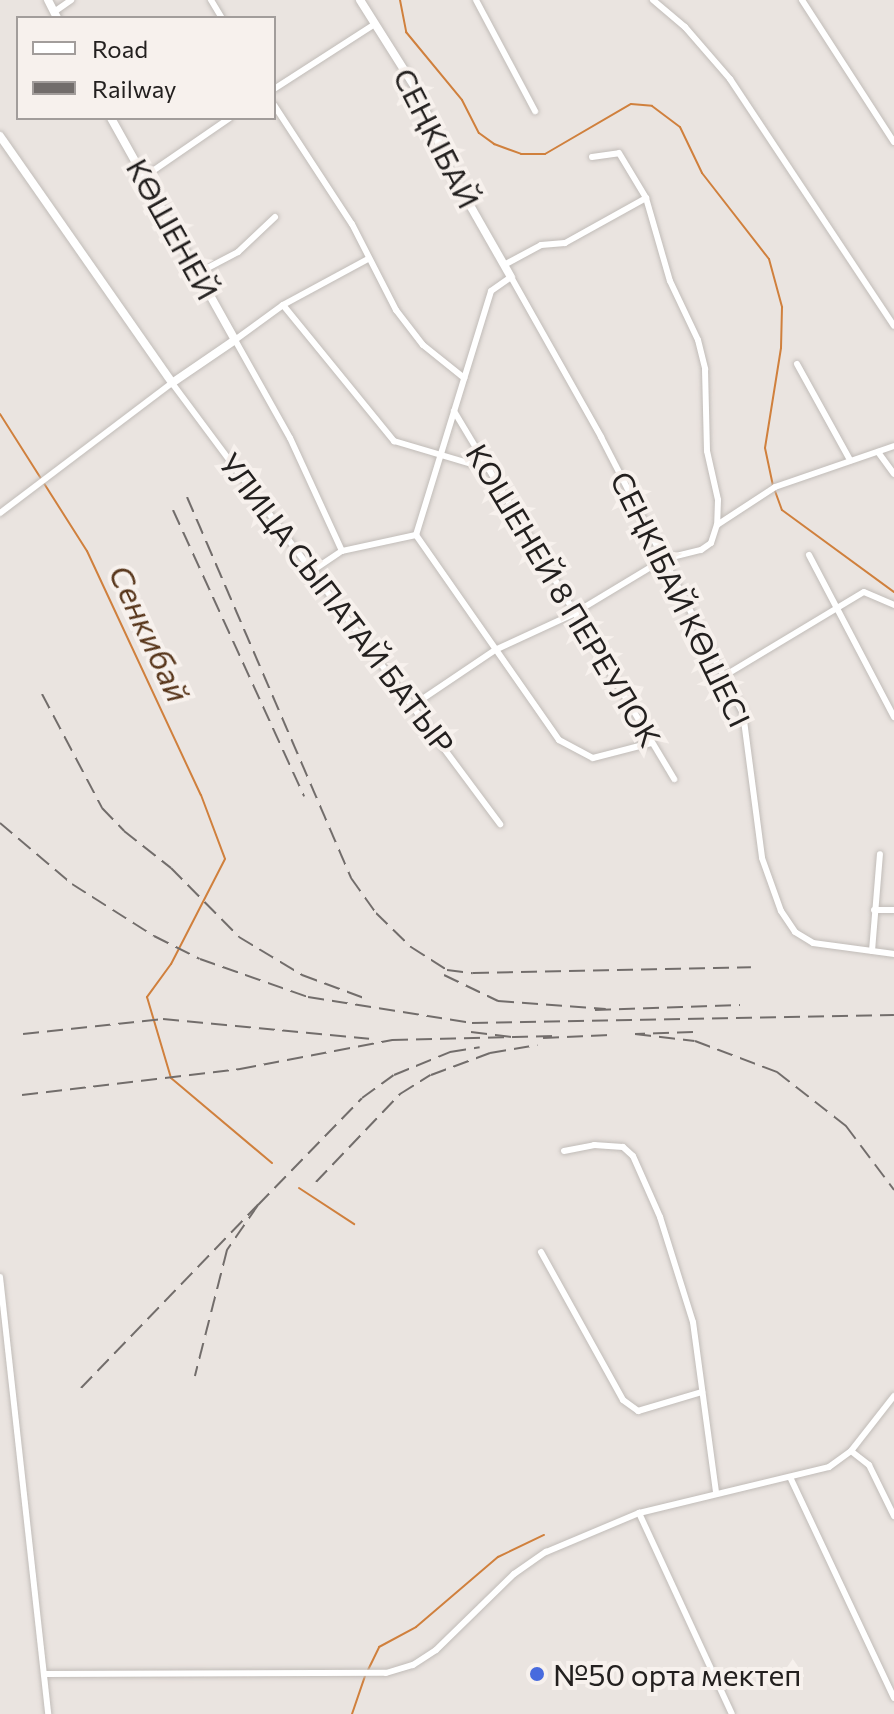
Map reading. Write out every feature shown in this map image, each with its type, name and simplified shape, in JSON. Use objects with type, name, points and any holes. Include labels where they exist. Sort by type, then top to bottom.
[{"type":"street","points":[[48,0],[55,15],[71,0]]},
{"type":"street","name":"СЕҢКІБАЙ","points":[[360,0],[418,92],[451,172],[511,277]]},
{"type":"street","points":[[476,0],[535,111]]},
{"type":"street","points":[[653,0],[685,27],[730,79],[894,326]]},
{"type":"street","points":[[802,0],[894,142]]},
{"type":"street","points":[[276,88],[375,24]]},
{"type":"street","points":[[276,108],[352,224],[396,310],[423,345],[464,378]]},
{"type":"street","name":"КӨШЕНЕЙ","points":[[112,120],[235,340]]},
{"type":"street","points":[[144,177],[227,120]]},
{"type":"street","points":[[0,136],[172,383]]},
{"type":"street","points":[[415,704],[495,650],[573,614],[664,559],[701,550],[711,543],[717,525],[718,500],[707,451],[705,369],[670,281],[646,198],[619,153],[592,157]]},
{"type":"street","points":[[504,265],[541,245],[565,243],[646,198]]},
{"type":"street","points":[[198,273],[238,252],[275,217]]},
{"type":"street","points":[[0,513],[172,383],[283,305],[368,259]]},
{"type":"street","points":[[416,535],[491,291],[511,277]]},
{"type":"street","name":"СЕҢКІБАЙ КӨШЕСІ","points":[[511,277],[664,559],[743,713],[762,858],[781,911],[795,932],[813,943],[894,954]]},
{"type":"street","points":[[283,305],[394,441],[488,469]]},
{"type":"street","points":[[235,340],[290,438],[342,551]]},
{"type":"street","points":[[797,364],[850,460]]},
{"type":"street","name":"УЛИЦА СЫПАТАЙ БАТЫР","points":[[172,383],[415,704],[500,824]]},
{"type":"street","name":"КОШЕНЕЙ 8 ПЕРЕУЛОК","points":[[454,411],[674,779]]},
{"type":"street","points":[[717,525],[775,487],[894,446]]},
{"type":"street","points":[[878,452],[894,474]]},
{"type":"street","points":[[312,571],[342,551],[416,535]]},
{"type":"street","points":[[416,535],[559,740],[593,758],[651,743]]},
{"type":"street","points":[[809,555],[894,717]]},
{"type":"street","points":[[724,676],[864,592],[894,605]]},
{"type":"street","points":[[872,951],[880,854]]},
{"type":"street","points":[[874,910],[894,910]]},
{"type":"street","points":[[564,1151],[614,1145],[633,1156],[660,1217],[693,1322],[716,1492]]},
{"type":"street","points":[[541,1252],[623,1400],[638,1411],[702,1392]]},
{"type":"street","points":[[0,1277],[48,1714]]},
{"type":"street","points":[[44,1674],[372,1673],[413,1665],[436,1650],[514,1574],[546,1552],[639,1513],[829,1467],[851,1451],[894,1396]]},
{"type":"street","points":[[851,1451],[869,1465],[894,1516]]},
{"type":"street","points":[[790,1477],[894,1698]]},
{"type":"street","points":[[639,1513],[732,1714]]},
{"type":"street","points":[[886,1680],[894,1675]]},
{"type":"waterway","points":[[400,0],[406,32],[462,100],[479,133],[494,144],[521,154],[545,154],[631,104],[652,106],[680,127],[702,173],[769,259],[782,307],[781,348],[765,448],[773,485]]},
{"type":"waterway","name":"Сенкибай","points":[[0,414],[87,551],[201,795],[225,859],[171,964],[147,997],[171,1078],[272,1163]]},
{"type":"waterway","points":[[775,491],[782,510],[894,592]]},
{"type":"waterway","points":[[299,1188],[354,1224]]},
{"type":"waterway","points":[[368,1670],[379,1647],[416,1627],[498,1557],[544,1535]]},
{"type":"waterway","points":[[352,1714],[365,1676]]},
{"type":"railway","points":[[187,497],[351,878],[376,913],[411,947],[447,970],[473,973],[751,967]]},
{"type":"railway","points":[[173,510],[304,796]]},
{"type":"railway","points":[[42,694],[102,808],[124,831],[171,868],[239,937],[302,975],[367,999]]},
{"type":"railway","points":[[0,823],[72,884],[154,936],[200,959],[308,997],[472,1023],[894,1015]]},
{"type":"railway","points":[[444,975],[498,1001],[606,1009]]},
{"type":"railway","points":[[595,1010],[740,1005]]},
{"type":"railway","points":[[23,1034],[163,1019],[369,1039]]},
{"type":"railway","points":[[471,1032],[512,1037]]},
{"type":"railway","points":[[693,1032],[635,1034],[695,1041],[777,1072],[846,1126],[894,1190]]},
{"type":"railway","points":[[543,1038],[610,1035]]},
{"type":"railway","points":[[22,1095],[240,1069],[392,1040],[555,1036]]},
{"type":"railway","points":[[316,1182],[400,1094],[431,1075],[490,1053],[537,1045]]},
{"type":"railway","points":[[258,1205],[362,1098],[394,1075],[450,1052],[480,1047]]},
{"type":"railway","points":[[81,1388],[258,1205],[227,1250],[195,1376]]},
{"type":"place","name":"№50 орта мектеп","points":[[537,1674]]}]
